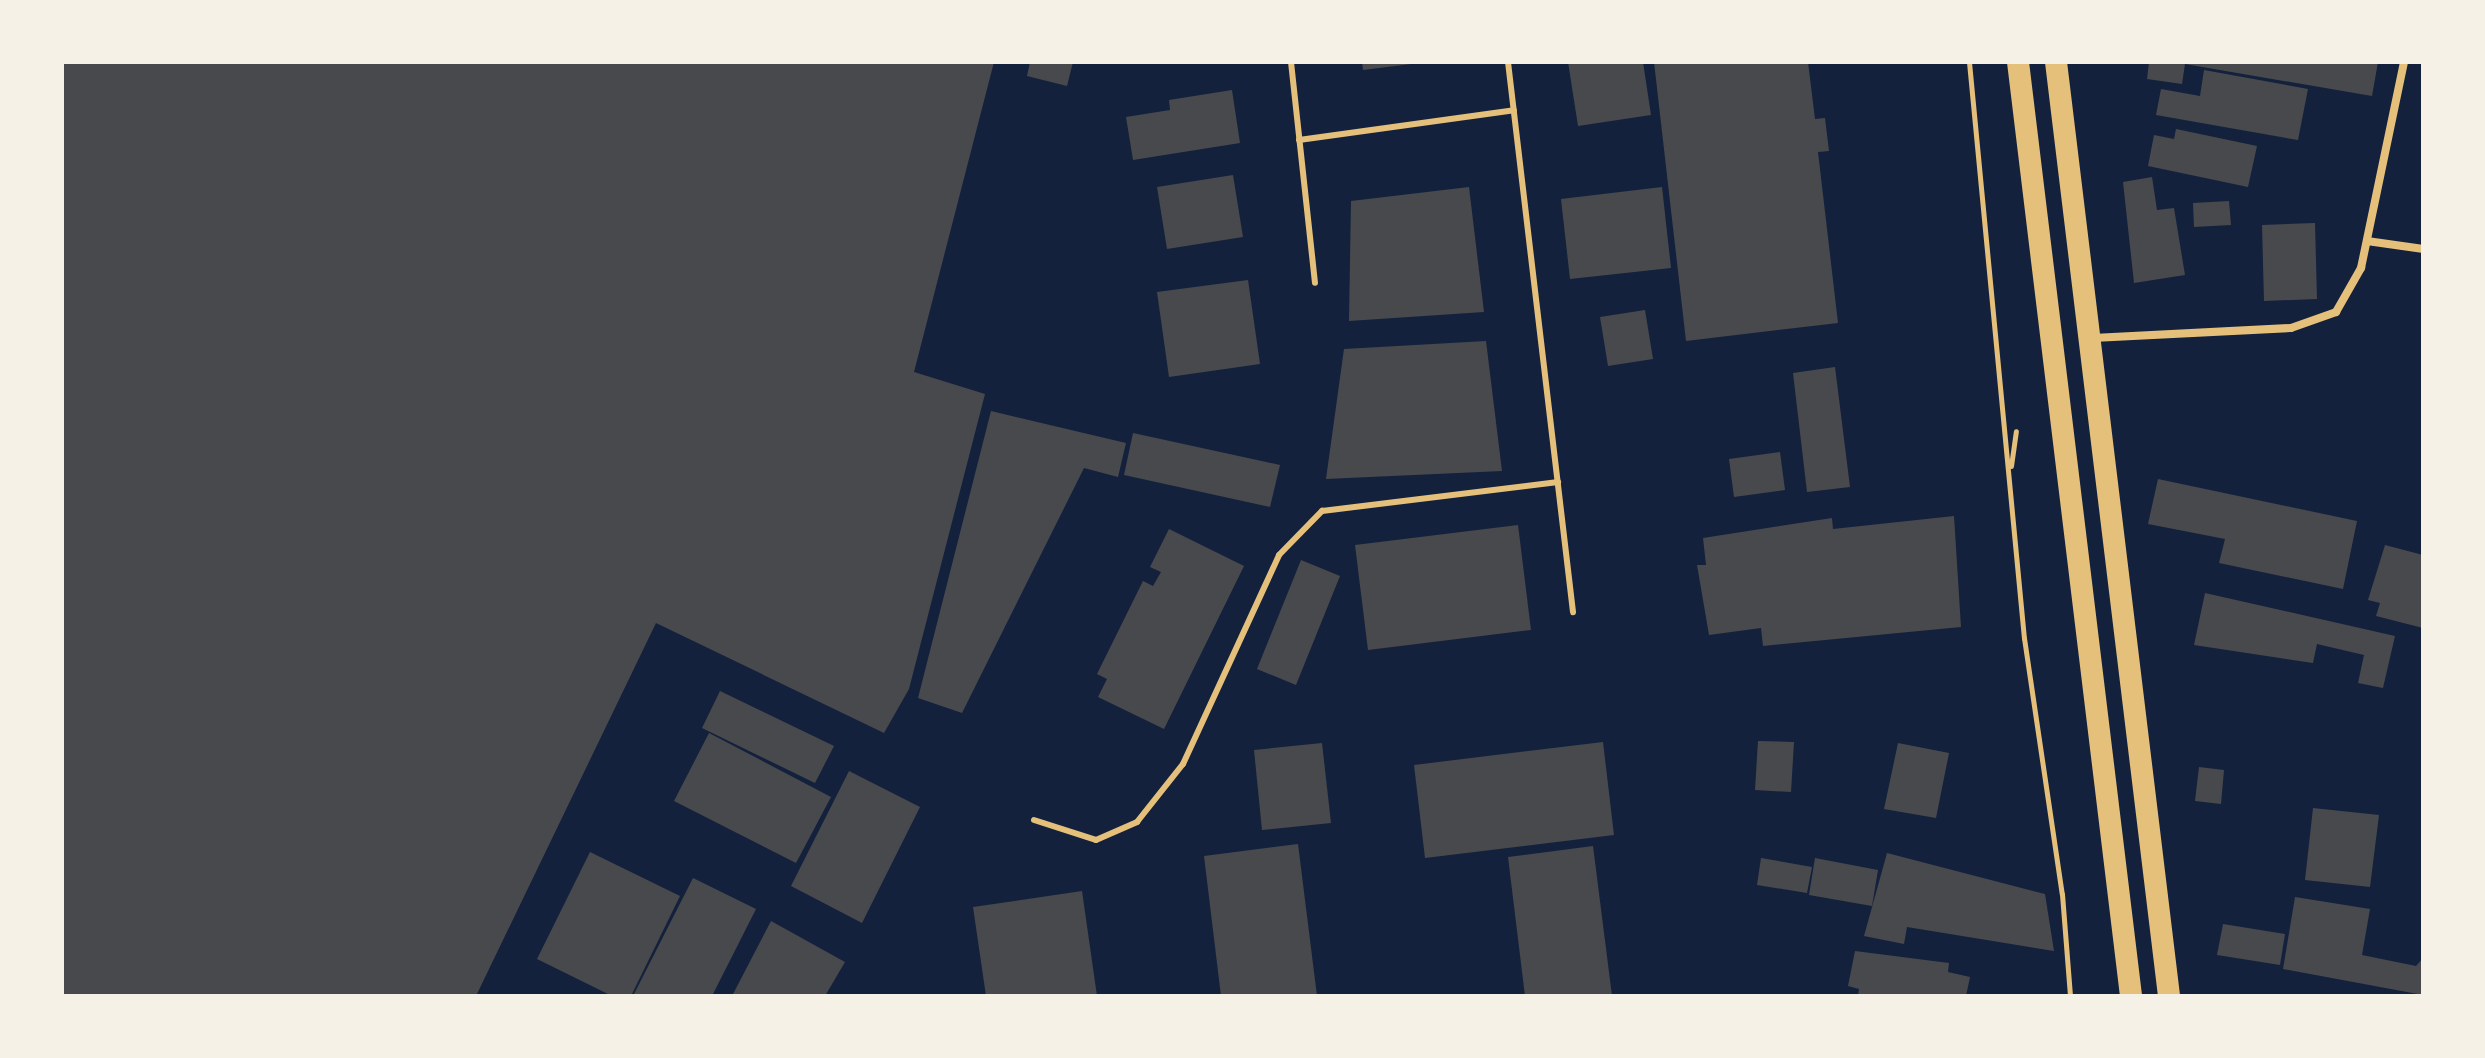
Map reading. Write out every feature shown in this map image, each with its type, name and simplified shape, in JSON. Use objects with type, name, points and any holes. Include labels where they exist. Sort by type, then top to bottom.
[{"type":"highway","points":[[2018,62],[2131,996]]},
{"type":"highway","points":[[2056,62],[2169,996]]},
{"type":"street","points":[[2088,338],[2310,325],[2345,303],[2367,241],[2404,62]]},
{"type":"street","points":[[2367,241],[2423,249]]},
{"type":"lane","points":[[1291,62],[1315,283]]},
{"type":"lane","points":[[1508,62],[1573,612]]},
{"type":"lane","points":[[1299,140],[1514,110]]},
{"type":"lane","points":[[1034,820],[1096,840],[1137,822],[1183,764],[1279,555],[1322,511],[1558,482]]},
{"type":"path","points":[[1969,62],[2010,477],[2070,996]]},
{"type":"path","points":[[2010,477],[2016,431]]},
{"type":"building","points":[[62,62],[994,62],[914,372],[985,394],[909,689],[884,733],[656,623],[476,996],[62,996]]},
{"type":"building","points":[[1030,62],[1073,62],[1067,86],[1027,76]]},
{"type":"building","points":[[1362,62],[1411,62],[1411,64],[1363,70]]},
{"type":"building","points":[[1568,62],[1643,62],[1651,115],[1578,126]]},
{"type":"building","points":[[1654,62],[1808,62],[1815,119],[1825,118],[1829,151],[1818,152],[1838,323],[1686,341]]},
{"type":"building","points":[[2149,62],[2378,62],[2372,96],[2185,64],[2182,84],[2147,79]]},
{"type":"building","points":[[2204,70],[2308,89],[2298,140],[2156,115],[2161,89],[2200,96]]},
{"type":"building","points":[[1232,90],[1240,143],[1133,160],[1126,117],[1170,110],[1169,100]]},
{"type":"building","points":[[2176,129],[2257,146],[2248,187],[2148,166],[2154,135],[2174,139]]},
{"type":"building","points":[[1233,175],[1243,237],[1167,249],[1157,187]]},
{"type":"building","points":[[2152,177],[2157,210],[2174,208],[2185,275],[2134,283],[2123,182]]},
{"type":"building","points":[[1469,187],[1484,312],[1349,321],[1351,201]]},
{"type":"building","points":[[1662,187],[1671,268],[1570,279],[1561,199]]},
{"type":"building","points":[[2229,201],[2231,225],[2194,227],[2193,203]]},
{"type":"building","points":[[2315,223],[2317,299],[2264,301],[2262,225]]},
{"type":"building","points":[[1248,280],[1260,364],[1169,377],[1157,292]]},
{"type":"building","points":[[1645,310],[1653,359],[1608,366],[1600,317]]},
{"type":"building","points":[[1486,341],[1502,471],[1326,479],[1344,349]]},
{"type":"building","points":[[1835,367],[1850,487],[1807,492],[1793,373]]},
{"type":"building","points":[[991,411],[1126,443],[1118,477],[1084,468],[962,713],[918,698]]},
{"type":"building","points":[[1133,433],[1280,465],[1270,507],[1124,475]]},
{"type":"building","points":[[1780,452],[1785,490],[1734,497],[1729,459]]},
{"type":"building","points":[[2158,479],[2357,521],[2343,589],[2219,563],[2225,539],[2148,524]]},
{"type":"building","points":[[1954,516],[1961,627],[1763,646],[1761,628],[1709,635],[1697,565],[1706,565],[1703,538],[1832,518],[1833,529]]},
{"type":"building","points":[[1518,525],[1531,630],[1368,650],[1355,545]]},
{"type":"building","points":[[1169,529],[1244,566],[1164,729],[1098,697],[1107,679],[1097,674],[1143,581],[1153,586],[1161,572],[1150,567]]},
{"type":"building","points":[[2385,545],[2423,555],[2423,628],[2376,616],[2380,603],[2368,600]]},
{"type":"building","points":[[1301,560],[1340,576],[1296,685],[1257,669]]},
{"type":"building","points":[[2205,593],[2395,636],[2383,688],[2358,683],[2364,655],[2317,644],[2313,663],[2194,645]]},
{"type":"building","points":[[720,691],[834,746],[815,783],[702,728]]},
{"type":"building","points":[[709,733],[831,797],[796,863],[674,801]]},
{"type":"building","points":[[1758,741],[1794,742],[1791,792],[1755,790]]},
{"type":"building","points":[[1603,742],[1614,835],[1425,858],[1414,765]]},
{"type":"building","points":[[1322,743],[1331,823],[1262,830],[1254,750]]},
{"type":"building","points":[[1898,743],[1949,753],[1936,818],[1884,809]]},
{"type":"building","points":[[2199,767],[2224,770],[2221,804],[2195,801]]},
{"type":"building","points":[[849,771],[920,807],[862,923],[791,886]]},
{"type":"building","points":[[2313,808],[2379,815],[2370,887],[2305,880]]},
{"type":"building","points":[[1298,844],[1317,996],[1221,996],[1204,856]]},
{"type":"building","points":[[1593,846],[1612,996],[1525,996],[1508,857]]},
{"type":"building","points":[[590,852],[680,896],[631,996],[612,996],[537,959]]},
{"type":"building","points":[[1887,853],[2045,894],[2054,951],[1907,927],[1904,944],[1864,936]]},
{"type":"building","points":[[1761,858],[1812,867],[1807,893],[1757,885]]},
{"type":"building","points":[[1815,858],[1878,870],[1872,906],[1809,895]]},
{"type":"building","points":[[693,878],[756,909],[712,996],[633,996]]},
{"type":"building","points":[[1082,891],[1097,996],[986,996],[973,907]]},
{"type":"building","points":[[2295,897],[2370,909],[2362,955],[2416,966],[2423,958],[2423,995],[2283,969]]},
{"type":"building","points":[[771,921],[845,962],[825,996],[732,996]]},
{"type":"building","points":[[2223,924],[2285,934],[2280,965],[2217,955]]},
{"type":"building","points":[[1855,951],[1949,963],[1948,972],[1970,977],[1966,996],[1858,996],[1859,989],[1848,986]]}]
